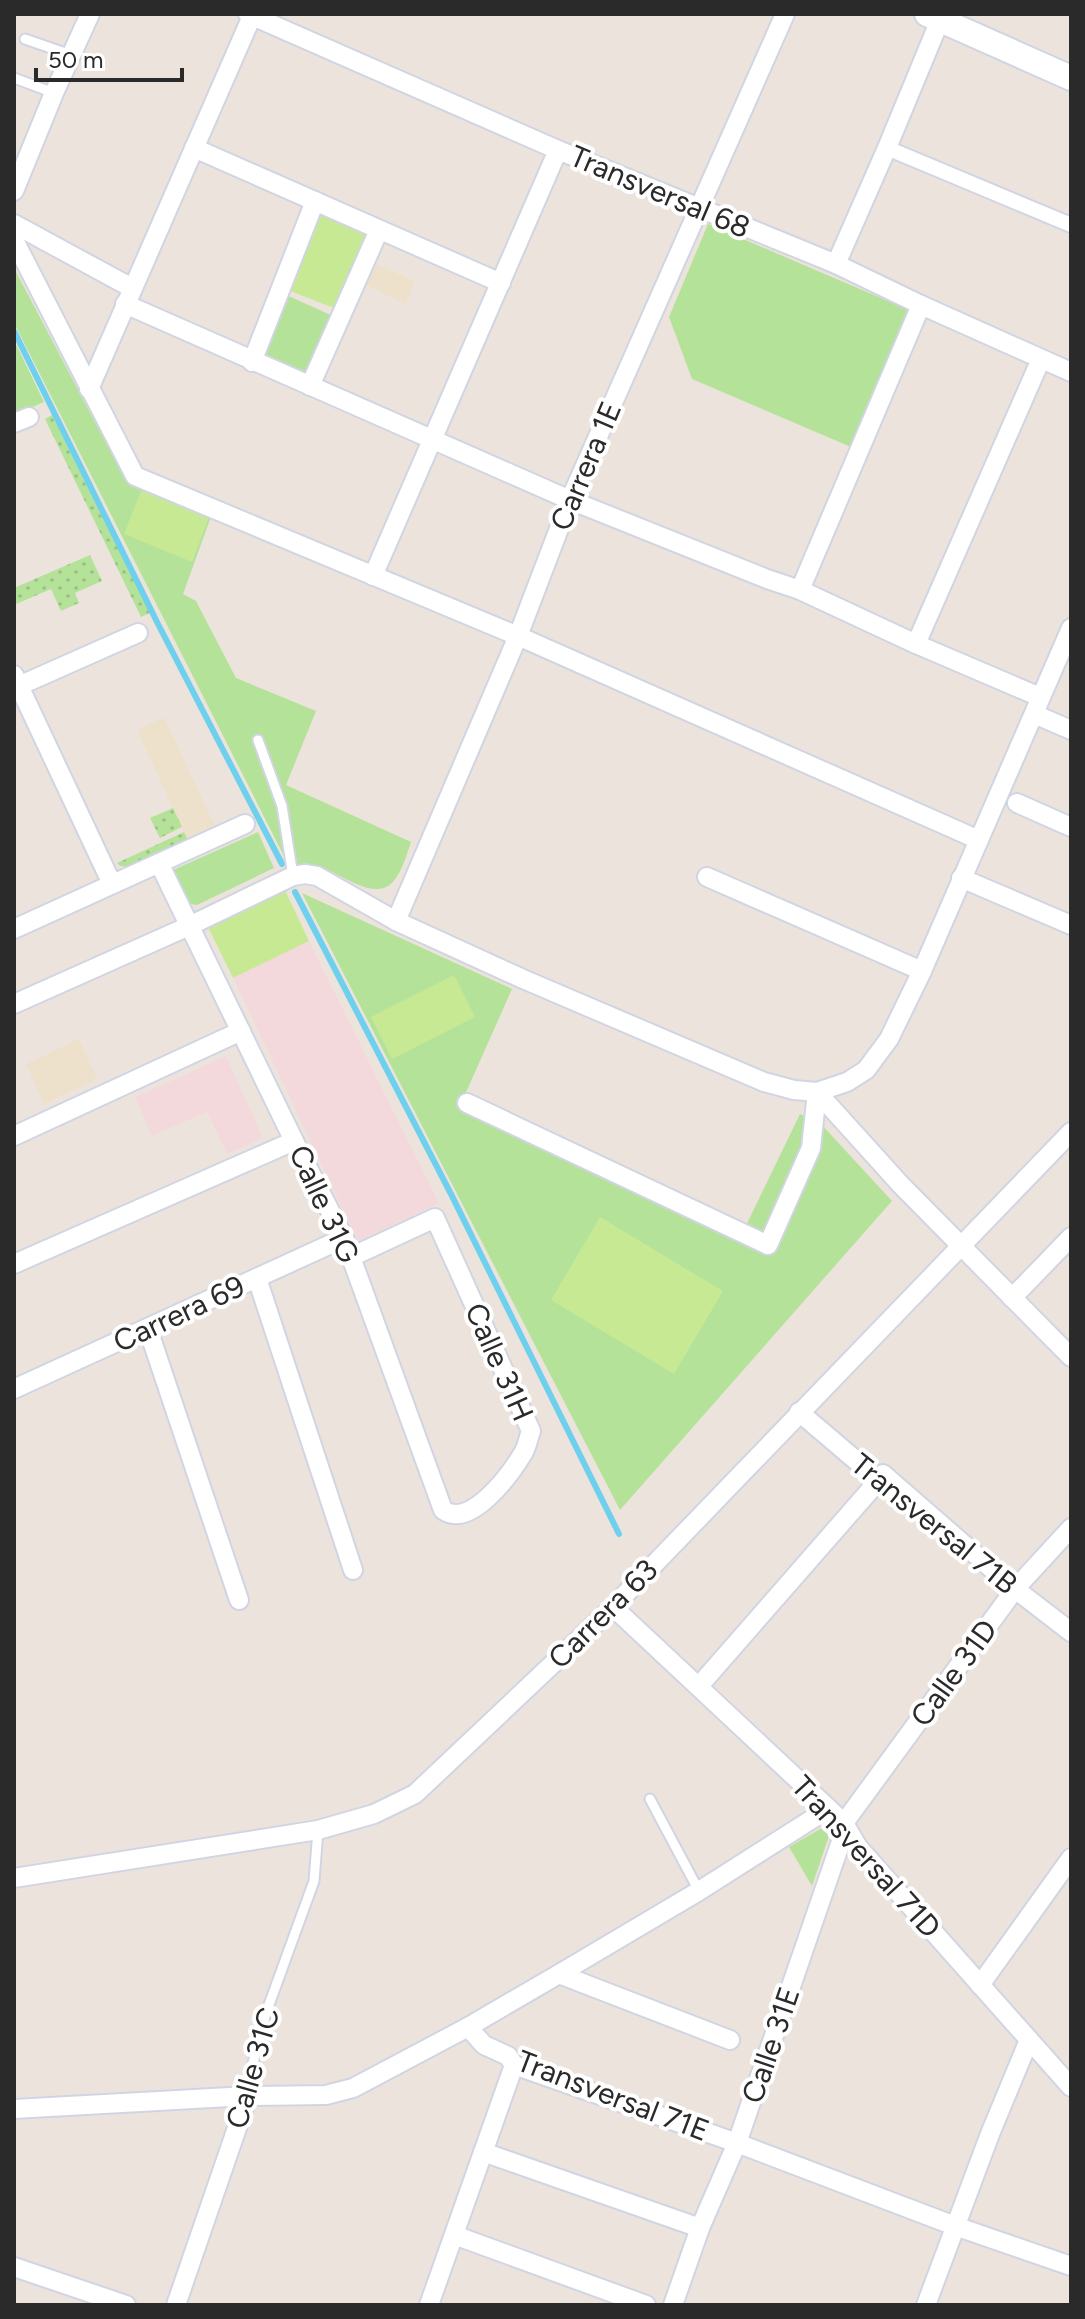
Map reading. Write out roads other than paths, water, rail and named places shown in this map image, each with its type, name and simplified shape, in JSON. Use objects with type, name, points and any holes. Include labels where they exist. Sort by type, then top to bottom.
[{"type":"street","points":[[14,191],[90,14]]},
{"type":"street","name":"Carrera 1E","points":[[396,921],[518,636],[570,500],[785,14]]},
{"type":"street","points":[[89,389],[250,15]]},
{"type":"street","name":"Transversal 68","points":[[250,15],[283,21],[558,150],[836,264],[1071,372]]},
{"type":"street","points":[[836,264],[887,148],[933,17],[1071,78]]},
{"type":"street","points":[[194,148],[501,283]]},
{"type":"street","points":[[887,148],[1071,225]]},
{"type":"street","points":[[373,576],[558,150]]},
{"type":"street","points":[[252,362],[315,201]]},
{"type":"street","points":[[14,224],[129,296],[252,362],[570,500],[800,590],[916,644],[1037,706],[1071,730]]},
{"type":"street","points":[[310,386],[379,230]]},
{"type":"street","points":[[14,240],[135,476],[518,636],[979,840]]},
{"type":"street","points":[[800,590],[921,305]]},
{"type":"street","points":[[916,644],[1041,359]]},
{"type":"street","points":[[112,884],[16,683],[138,633]]},
{"type":"street","points":[[14,1004],[293,876],[305,874],[317,876],[396,921],[536,985],[764,1082],[817,1092],[847,1082],[866,1070],[889,1039],[1069,640]]},
{"type":"street","points":[[1017,803],[1071,827]]},
{"type":"street","points":[[14,929],[245,824]]},
{"type":"street","name":"Calle 31G","points":[[159,863],[344,1238],[443,1510],[458,1516],[471,1511],[487,1498]]},
{"type":"street","points":[[707,877],[922,971]]},
{"type":"street","points":[[961,878],[1071,925]]},
{"type":"street","points":[[14,1136],[241,1031]]},
{"type":"street","points":[[467,1103],[768,1245],[811,1148],[817,1092]]},
{"type":"street","points":[[817,1092],[901,1185],[1071,1357]]},
{"type":"street","name":"Carrera 63","points":[[14,1878],[318,1830],[374,1814],[415,1794],[613,1607],[1071,1132]]},
{"type":"street","points":[[14,1264],[294,1141]]},
{"type":"street","name":"Calle 31H","points":[[351,1257],[435,1218],[531,1431],[524,1452],[503,1482],[487,1498]]},
{"type":"street","points":[[1012,1298],[1071,1237]]},
{"type":"street","name":"Carrera 69","points":[[14,1389],[344,1238]]},
{"type":"street","points":[[257,1278],[353,1570]]},
{"type":"street","points":[[148,1329],[239,1600]]},
{"type":"street","name":"Transversal 71B","points":[[799,1412],[879,1480],[883,1474],[1015,1589],[1071,1632]]},
{"type":"street","points":[[699,1686],[879,1480]]},
{"type":"street","name":"Calle 31D","points":[[845,1825],[1015,1589],[1071,1528]]},
{"type":"street","name":"Transversal 71D","points":[[613,1607],[845,1825],[858,1847],[1071,2087]]},
{"type":"street","points":[[14,2109],[248,2096],[326,2095],[353,2088],[559,1974],[699,1891],[828,1809]]},
{"type":"street","name":"Calle 31E","points":[[673,2305],[700,2228],[737,2143],[845,1825]]},
{"type":"street","points":[[980,1985],[1071,1858]]},
{"type":"street","points":[[559,1974],[730,2040]]},
{"type":"street","name":"Transversal 71E","points":[[468,2027],[484,2045],[508,2056],[514,2065],[1071,2266]]},
{"type":"street","points":[[926,2305],[1029,2040]]},
{"type":"street","points":[[429,2305],[514,2065]]},
{"type":"street","name":"Calle 31C","points":[[176,2305],[248,2096]]},
{"type":"street","points":[[483,2152],[700,2228]]},
{"type":"street","points":[[454,2235],[646,2305]]},
{"type":"street","points":[[14,2267],[126,2305]]},
{"type":"lane","points":[[25,39],[71,55]]},
{"type":"lane","points":[[14,78],[54,93]]},
{"type":"lane","points":[[258,740],[282,806],[293,876]]},
{"type":"lane","points":[[650,1799],[699,1891]]},
{"type":"lane","name":"Calle 31C","points":[[248,2096],[248,2082],[266,2013],[314,1881],[318,1830]]},
{"type":"waterway","points":[[14,331],[158,624],[282,864]]},
{"type":"waterway","points":[[295,892],[452,1196],[619,1534]]}]
